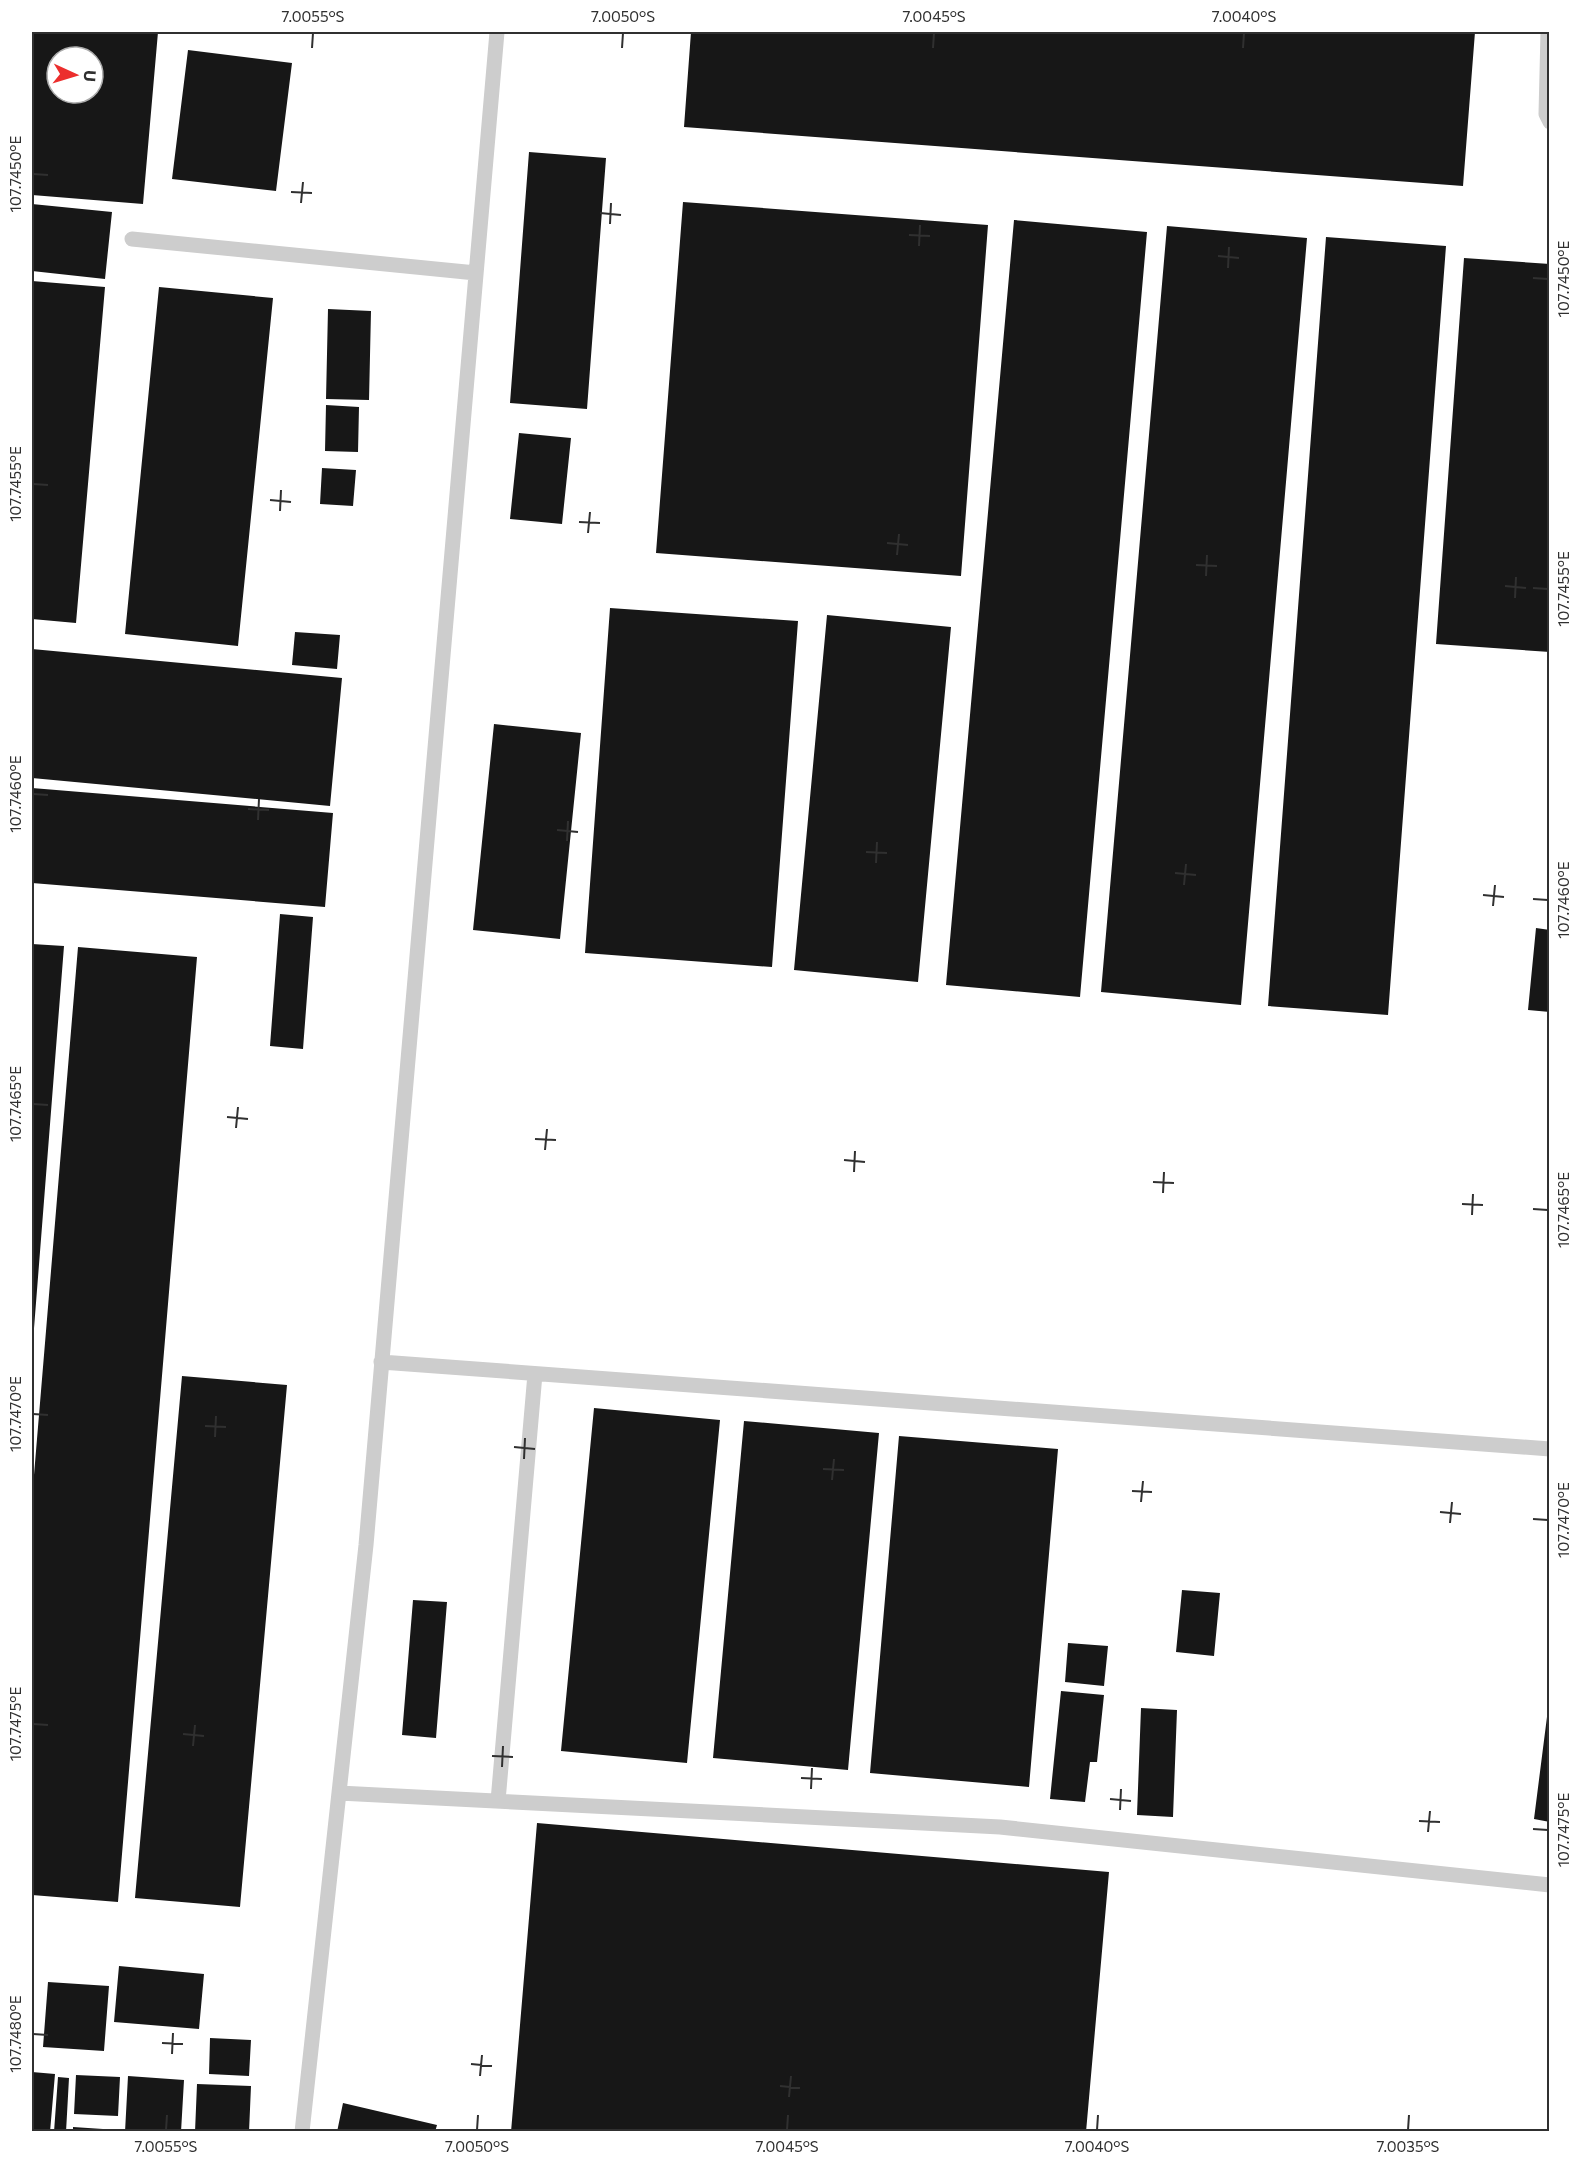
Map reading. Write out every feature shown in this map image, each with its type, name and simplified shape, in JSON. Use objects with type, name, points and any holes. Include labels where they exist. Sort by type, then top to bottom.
[{"type":"lane","points":[[302,2132],[366,1545],[497,32]]},
{"type":"lane","points":[[1548,32],[1546,114],[1550,122]]},
{"type":"lane","points":[[132,239],[476,273]]},
{"type":"lane","points":[[381,1362],[1550,1449]]},
{"type":"lane","points":[[498,1801],[534,1374]]},
{"type":"lane","points":[[339,1793],[1000,1827],[1550,1885]]},
{"type":"building","points":[[32,32],[158,32],[143,204],[32,195]]},
{"type":"building","points":[[691,32],[1475,32],[1463,186],[684,127]]},
{"type":"building","points":[[188,50],[292,63],[276,191],[172,179]]},
{"type":"building","points":[[529,152],[606,158],[587,409],[510,403]]},
{"type":"building","points":[[683,202],[988,225],[961,576],[656,553]]},
{"type":"building","points":[[32,204],[112,212],[105,279],[32,271]]},
{"type":"building","points":[[1014,220],[1147,232],[1080,997],[946,985]]},
{"type":"building","points":[[1167,226],[1307,238],[1241,1005],[1101,992]]},
{"type":"building","points":[[1326,237],[1446,246],[1388,1015],[1268,1006]]},
{"type":"building","points":[[1464,258],[1550,264],[1550,652],[1436,644]]},
{"type":"building","points":[[32,281],[105,287],[76,623],[32,619]]},
{"type":"building","points":[[159,287],[273,298],[238,646],[125,634]]},
{"type":"building","points":[[328,309],[371,311],[369,400],[326,399]]},
{"type":"building","points":[[326,405],[359,407],[358,452],[325,451]]},
{"type":"building","points":[[519,433],[571,438],[562,524],[510,519]]},
{"type":"building","points":[[322,468],[356,470],[353,506],[320,504]]},
{"type":"building","points":[[610,608],[798,621],[772,967],[585,953]]},
{"type":"building","points":[[827,615],[951,627],[918,982],[794,970]]},
{"type":"building","points":[[295,632],[340,635],[337,669],[292,665]]},
{"type":"building","points":[[32,649],[342,678],[330,806],[32,778]]},
{"type":"building","points":[[494,724],[581,733],[560,939],[473,930]]},
{"type":"building","points":[[32,788],[333,813],[325,907],[32,883]]},
{"type":"building","points":[[280,914],[313,917],[303,1049],[270,1046]]},
{"type":"building","points":[[1536,928],[1550,930],[1550,1012],[1528,1010]]},
{"type":"building","points":[[32,944],[64,946],[33,1341],[32,1341]]},
{"type":"building","points":[[78,947],[197,957],[118,1902],[32,1895],[32,1499]]},
{"type":"building","points":[[182,1376],[287,1385],[240,1907],[135,1898]]},
{"type":"building","points":[[594,1408],[720,1420],[687,1763],[561,1751]]},
{"type":"building","points":[[744,1421],[879,1433],[848,1770],[713,1758]]},
{"type":"building","points":[[899,1436],[1058,1449],[1029,1787],[870,1773]]},
{"type":"building","points":[[1182,1590],[1220,1593],[1214,1656],[1176,1652]]},
{"type":"building","points":[[413,1600],[447,1602],[436,1738],[402,1735]]},
{"type":"building","points":[[1068,1643],[1108,1646],[1104,1686],[1065,1682]]},
{"type":"building","points":[[1061,1691],[1104,1695],[1097,1762],[1090,1762],[1085,1802],[1050,1799]]},
{"type":"building","points":[[1141,1708],[1177,1710],[1173,1817],[1137,1815]]},
{"type":"building","points":[[1548,1709],[1550,1709],[1550,1822],[1534,1819]]},
{"type":"building","points":[[537,1823],[1109,1872],[1086,2132],[511,2132]]},
{"type":"building","points":[[119,1966],[204,1974],[199,2029],[114,2022]]},
{"type":"building","points":[[48,1982],[109,1986],[104,2051],[43,2047]]},
{"type":"building","points":[[210,2038],[251,2040],[249,2076],[209,2074]]},
{"type":"building","points":[[32,2072],[55,2074],[50,2132],[32,2132]]},
{"type":"building","points":[[76,2075],[120,2077],[118,2116],[74,2114]]},
{"type":"building","points":[[128,2076],[184,2080],[181,2132],[125,2132]]},
{"type":"building","points":[[58,2077],[69,2078],[66,2132],[54,2132]]},
{"type":"building","points":[[197,2084],[251,2086],[249,2132],[195,2132]]},
{"type":"building","points":[[343,2103],[437,2125],[435,2132],[337,2132]]},
{"type":"building","points":[[73,2127],[118,2130],[118,2132],[73,2132]]}]
